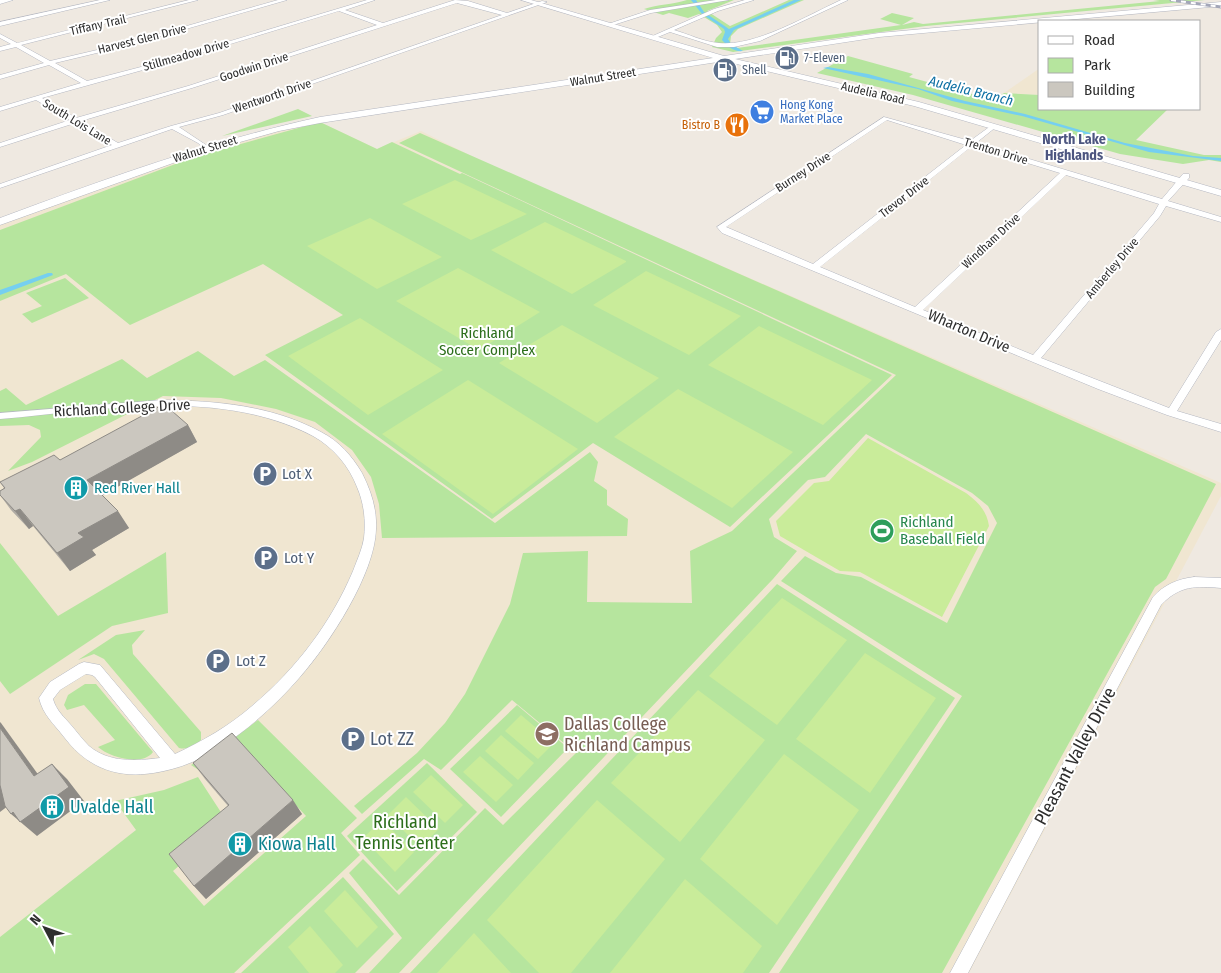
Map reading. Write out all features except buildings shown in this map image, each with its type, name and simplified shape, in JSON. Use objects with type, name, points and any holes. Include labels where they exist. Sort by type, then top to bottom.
[{"type":"main road","name":"Audelia Road","points":[[524,0],[539,2],[653,37],[726,54]]},
{"type":"main road","name":"Walnut Street","points":[[0,222],[205,146],[274,130],[349,116],[726,54],[893,31],[1221,2]]},
{"type":"main road","name":"Audelia Road","points":[[653,37],[862,88],[997,124],[1132,164],[1221,186]]},
{"type":"main road","name":"Walnut Street","points":[[0,216],[205,146],[288,122],[382,106],[472,95]]},
{"type":"main road","points":[[349,116],[382,106]]},
{"type":"main road","name":"Audelia Road","points":[[1184,178],[1221,193]]},
{"type":"street","points":[[0,2],[10,0]]},
{"type":"street","points":[[0,24],[107,0]]},
{"type":"street","name":"Tiffany Trail","points":[[0,49],[195,0]]},
{"type":"street","name":"Harvest Glen Drive","points":[[0,77],[128,44],[284,0]]},
{"type":"street","name":"Stillmeadow Drive","points":[[0,109],[86,83],[166,62],[372,0]]},
{"type":"street","points":[[612,24],[650,12],[726,0]]},
{"type":"street","points":[[653,37],[710,12],[751,0]]},
{"type":"street","points":[[670,29],[708,42],[726,54],[734,45],[758,40],[845,0]]},
{"type":"street","name":"Goodwin Drive","points":[[0,145],[131,103],[190,87],[457,1],[507,15]]},
{"type":"street","name":"Wentworth Drive","points":[[0,186],[173,127],[221,114],[507,15],[539,2]]},
{"type":"street","points":[[340,10],[383,25]]},
{"type":"street","points":[[0,36],[86,83]]},
{"type":"street","points":[[698,47],[708,42]]},
{"type":"street","name":"South Lois Lane","points":[[37,98],[118,146]]},
{"type":"street","name":"Trenton Drive","points":[[886,118],[1221,220]]},
{"type":"street","name":"Burney Drive","points":[[721,227],[886,118]]},
{"type":"street","name":"Trevor Drive","points":[[814,268],[997,124]]},
{"type":"street","points":[[173,127],[205,146]]},
{"type":"street","name":"Windham Drive","points":[[918,310],[1064,172]]},
{"type":"street","name":"Amberley Drive","points":[[1035,359],[1157,214],[1164,202],[1184,178]]},
{"type":"street","name":"Wharton Drive","points":[[721,227],[725,231],[1170,414],[1221,428]]},
{"type":"street","points":[[1170,414],[1221,332]]},
{"type":"street","name":"Richland College Drive","points":[[0,416],[175,403],[218,405],[245,410],[299,425],[323,437],[340,451],[363,486],[368,505],[369,546],[348,597],[330,630],[303,665],[258,709],[212,744],[190,756],[173,762],[146,767],[122,767],[95,758],[84,750],[49,708],[46,698],[49,692],[77,671],[84,668],[95,669],[173,762]]},
{"type":"street","name":"Pleasant Valley Drive","points":[[959,973],[1157,601],[1171,588],[1183,583],[1196,581],[1221,583]]},
{"type":"shaded area","points":[[1038,69],[1038,95],[1004,93]]},
{"type":"shaded area","name":"Dallas College Richland Campus","points":[[320,122],[377,149],[421,131],[490,165],[1221,483],[1221,496],[969,973],[0,973],[0,225],[174,160],[279,130]]},
{"type":"green space","points":[[687,0],[734,0],[707,11],[730,26],[789,0],[804,0],[738,29],[731,36],[730,44],[737,48],[901,25],[880,19],[892,13],[914,18],[902,25],[914,22],[923,24],[1160,1],[1153,0],[1205,0],[926,26],[733,52],[712,47],[716,38],[722,32],[717,25],[699,14],[688,18],[669,13],[663,15],[644,9]]},
{"type":"green space","points":[[848,56],[913,74],[909,77],[994,100],[1004,93],[1038,95],[1038,110],[1167,110],[1136,140],[1204,155],[1221,155],[1221,162],[1209,160],[1183,164],[1120,154],[913,95],[817,73]]},
{"type":"green space","points":[[298,109],[312,116],[222,136]]},
{"type":"green space","name":"Richland Soccer Complex","points":[[320,122],[377,149],[392,142],[892,375],[730,527],[593,443],[492,519],[265,355],[343,315],[263,264],[130,325],[66,274],[0,301],[0,230],[194,157]]},
{"type":"green space","points":[[420,133],[1216,484],[1166,579],[1155,587],[942,973],[779,973],[962,696],[781,581],[805,556],[836,573],[861,577],[947,623],[997,523],[988,506],[972,493],[866,434],[825,477],[808,480],[769,519],[774,537],[797,551],[773,579],[399,973],[369,973],[402,938],[349,873],[363,859],[399,895],[485,808],[503,825],[576,753],[512,700],[441,770],[424,759],[362,814],[354,806],[417,753],[445,723],[465,694],[510,604],[523,553],[588,551],[587,602],[692,603],[690,551],[732,531],[896,375],[399,143]]},
{"type":"green space","points":[[455,180],[527,214],[471,240],[402,204]]},
{"type":"green space","points":[[370,218],[442,257],[377,289],[307,246]]},
{"type":"green space","points":[[545,222],[626,262],[572,294],[491,250]]},
{"type":"green space","points":[[458,268],[540,312],[479,350],[396,301]]},
{"type":"green space","points":[[646,271],[741,316],[689,355],[593,305]]},
{"type":"green space","points":[[65,278],[89,298],[32,323],[22,314],[42,306],[26,293]]},
{"type":"green space","points":[[360,318],[443,370],[368,415],[288,356]]},
{"type":"green space","points":[[562,325],[659,378],[597,423],[499,363]]},
{"type":"green space","points":[[759,326],[872,380],[823,425],[708,365]]},
{"type":"green space","points":[[198,351],[234,376],[265,360],[495,523],[590,452],[598,462],[594,481],[607,490],[607,505],[628,519],[627,536],[382,538],[379,504],[371,477],[352,450],[315,422],[276,409],[221,398],[163,396],[32,462],[8,471],[41,437],[40,430],[29,425],[0,426],[0,391],[6,388],[26,405],[122,359],[147,378]]},
{"type":"green space","points":[[468,380],[578,449],[493,514],[382,434]]},
{"type":"green space","points":[[678,389],[793,452],[732,508],[614,437]]},
{"type":"green space","name":"Richland Baseball Field","points":[[868,438],[966,493],[984,511],[989,526],[942,617],[860,572],[840,571],[780,536],[776,521],[814,483],[829,481]]},
{"type":"green space","points":[[0,543],[58,616],[166,552],[168,613],[112,626],[10,694],[0,681]]},
{"type":"green space","points":[[777,584],[955,698],[769,973],[410,973]]},
{"type":"green space","points":[[782,598],[847,640],[777,725],[709,676]]},
{"type":"green space","points":[[145,630],[132,645],[133,654],[201,732],[201,740],[191,747],[179,748],[104,659],[94,654],[78,660],[116,635]]},
{"type":"green space","points":[[865,653],[936,698],[870,793],[796,739]]},
{"type":"green space","points":[[85,684],[96,684],[153,752],[148,757],[134,760],[125,759],[103,751],[98,747],[115,740],[84,705],[67,710],[64,705],[68,695]]},
{"type":"green space","points":[[698,690],[765,740],[680,842],[611,783]]},
{"type":"green space","name":"Richland Tennis Center","points":[[517,705],[568,748],[501,817],[450,769]]},
{"type":"green space","points":[[521,715],[554,743],[538,759],[505,731]]},
{"type":"green space","points":[[258,720],[357,818],[341,833],[360,855],[234,973],[0,973],[0,937],[136,830],[115,801],[164,790],[198,777],[228,823],[173,871],[204,906],[306,816],[240,745],[203,773],[191,765],[234,738]]},
{"type":"green space","points":[[501,735],[534,763],[518,780],[485,751]]},
{"type":"green space","points":[[784,754],[859,810],[777,925],[700,859]]},
{"type":"green space","points":[[480,756],[513,785],[496,802],[463,772]]},
{"type":"green space","name":"Richland Tennis Center","points":[[427,763],[477,812],[397,891],[347,836]]},
{"type":"green space","points":[[431,775],[463,805],[445,823],[413,792]]},
{"type":"green space","points":[[406,797],[439,829],[420,847],[388,815]]},
{"type":"green space","points":[[597,800],[665,859],[571,973],[539,973],[487,920]]},
{"type":"green space","points":[[382,820],[414,852],[395,872],[363,838]]},
{"type":"green space","name":"Richland Tennis Center","points":[[343,877],[394,934],[355,973],[241,973]]},
{"type":"green space","points":[[685,879],[762,946],[743,973],[610,973]]},
{"type":"green space","points":[[345,890],[378,927],[357,948],[324,911]]},
{"type":"green space","points":[[310,926],[343,965],[335,973],[309,973],[288,947]]},
{"type":"green space","points":[[474,933],[511,973],[437,973]]},
{"type":"water","points":[[691,0],[696,0],[704,12],[729,29],[794,0],[801,0],[734,30],[728,39],[731,44],[743,51],[737,51],[731,49],[722,40],[725,32],[724,29],[702,14]]},
{"type":"water","points":[[828,67],[868,74],[965,101],[1025,114],[1125,143],[1193,156],[1221,158],[1221,161],[1149,152],[1022,116],[952,101],[918,89],[823,68]]},
{"type":"water","points":[[48,273],[53,275],[0,295],[0,290]]},
{"type":"railway","points":[[1171,0],[1221,7]]},
{"type":"place","name":"7-Eleven","points":[[787,58]]},
{"type":"place","name":"Shell","points":[[725,70]]},
{"type":"place","name":"Hong Kong Market Place","points":[[762,112]]},
{"type":"place","name":"Bistro B","points":[[737,125]]},
{"type":"place","name":"Lot X","points":[[265,474]]},
{"type":"place","name":"Red River Hall","points":[[76,488]]},
{"type":"place","name":"Richland Baseball Field","points":[[882,531]]},
{"type":"place","name":"Lot Y","points":[[266,558]]},
{"type":"place","name":"Lot Z","points":[[218,661]]},
{"type":"place","name":"Dallas College Richland Campus","points":[[547,734]]},
{"type":"place","name":"Lot ZZ","points":[[353,739]]},
{"type":"place","name":"Uvalde Hall","points":[[52,807]]},
{"type":"place","name":"Kiowa Hall","points":[[240,844]]},
{"type":"district","name":"North Lake Highlands","points":[[1074,148]]},
{"type":"water label","name":"Audelia Branch","points":[[971,91]]}]
